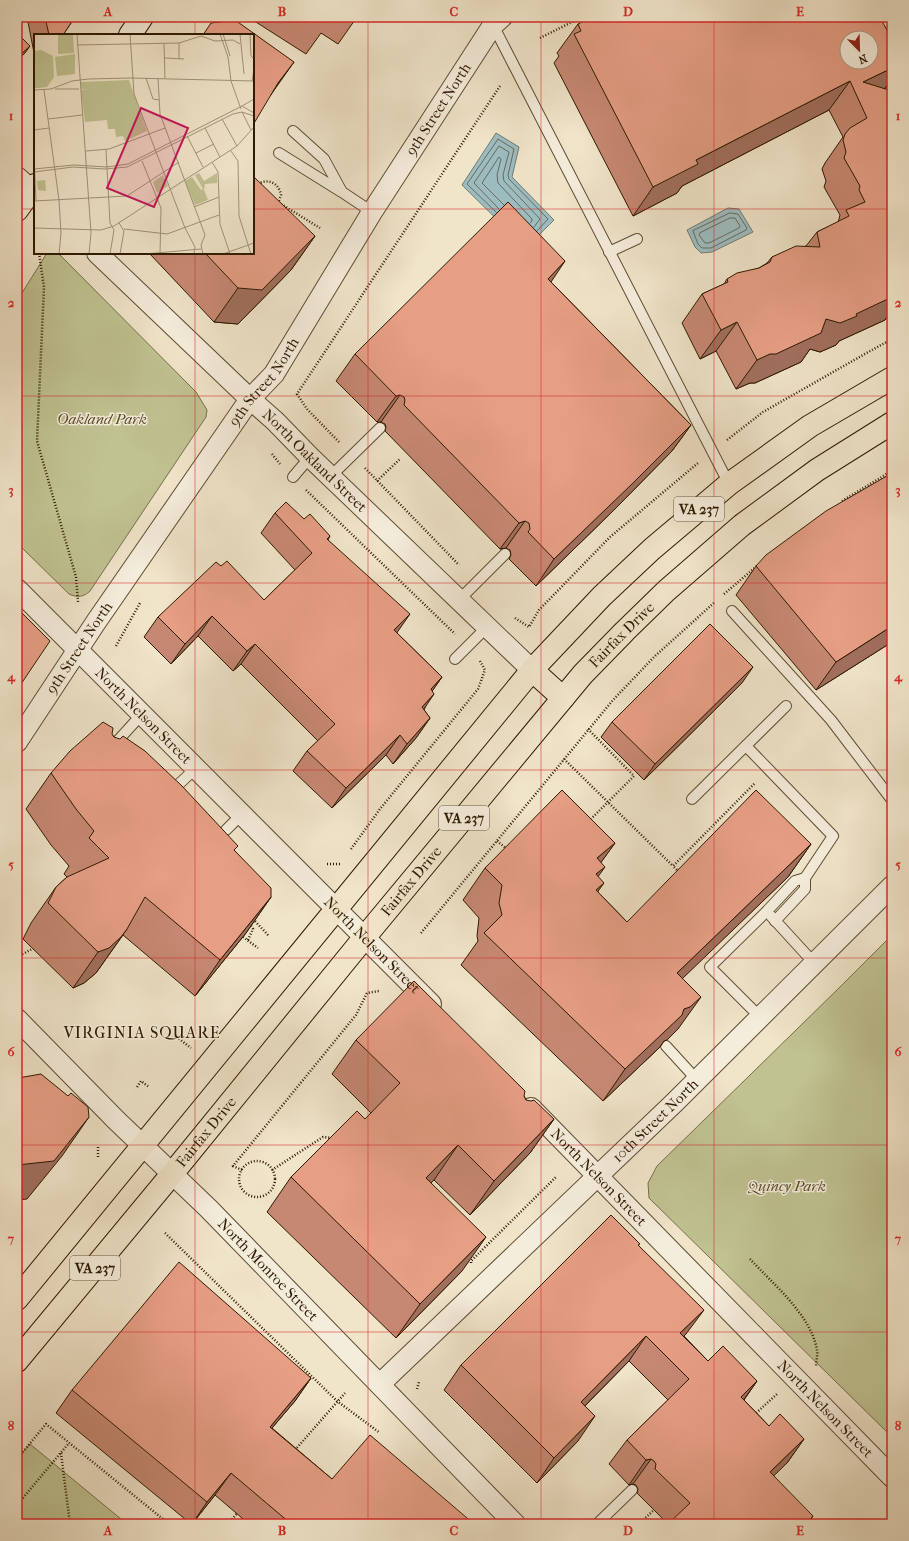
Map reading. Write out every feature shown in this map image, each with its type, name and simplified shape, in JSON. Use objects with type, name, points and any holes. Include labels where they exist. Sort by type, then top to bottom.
[{"type":"main road","points":[[131,34],[142,17]]},
{"type":"main road","points":[[17,210],[30,186]]},
{"type":"main road","name":"VA 237","points":[[17,1299],[532,670],[602,596],[652,549],[728,484],[810,426],[892,378]]},
{"type":"main road","name":"Fairfax Drive","points":[[17,1361],[583,674],[688,570],[742,524],[817,470],[892,422]]},
{"type":"main road","points":[[532,670],[563,698]]},
{"type":"street","name":"9th Street North","points":[[17,742],[78,649],[250,399],[274,374],[372,212],[495,20]]},
{"type":"street","name":"North Oakland Street","points":[[97,254],[275,421],[330,477],[532,670]]},
{"type":"street","name":"North Nelson Street","points":[[17,589],[364,938],[396,967],[444,1017]]},
{"type":"street","name":"10th Street North","points":[[380,1384],[697,1080],[892,886]]},
{"type":"street","name":"North Monroe Street","points":[[17,1019],[143,1146],[209,1209],[515,1524]]},
{"type":"street","name":"North Nelson Street","points":[[524,1104],[597,1175],[892,1476]]},
{"type":"lane","points":[[495,20],[609,252],[728,484]]},
{"type":"lane","points":[[293,131],[324,159],[342,192]]},
{"type":"lane","points":[[279,153],[372,212]]},
{"type":"lane","points":[[609,252],[637,239]]},
{"type":"lane","points":[[330,477],[380,428]]},
{"type":"lane","points":[[293,477],[310,457]]},
{"type":"lane","points":[[459,600],[505,554]]},
{"type":"lane","points":[[732,611],[831,720],[892,800]]},
{"type":"lane","points":[[455,659],[487,627]]},
{"type":"lane","points":[[692,799],[786,706]]},
{"type":"lane","points":[[103,757],[142,714]]},
{"type":"lane","points":[[746,746],[833,836],[805,878],[805,889],[775,921]]},
{"type":"lane","points":[[179,784],[196,768]]},
{"type":"lane","points":[[226,830],[242,814]]},
{"type":"lane","points":[[760,1017],[710,967],[767,912],[795,881],[805,878]]},
{"type":"lane","points":[[767,912],[814,963]]},
{"type":"lane","points":[[666,1046],[697,1080]]},
{"type":"lane","points":[[597,1524],[632,1490]]},
{"type":"path","points":[[540,38],[582,17]]},
{"type":"path","points":[[476,582],[307,409],[297,394],[500,86]]},
{"type":"path","points":[[255,187],[263,181],[273,183],[280,190],[280,200],[275,207]]},
{"type":"path","points":[[279,203],[320,228]]},
{"type":"path","points":[[39,254],[44,287],[37,442],[76,577],[78,602]]},
{"type":"path","points":[[268,449],[293,477],[467,646],[485,670],[478,689],[380,809],[349,852]]},
{"type":"path","points":[[377,481],[400,459]]},
{"type":"path","points":[[838,504],[885,475],[892,469]]},
{"type":"path","points":[[421,934],[613,700],[655,656],[742,578],[760,564]]},
{"type":"path","points":[[512,617],[529,627]]},
{"type":"path","points":[[587,822],[634,776],[588,729]]},
{"type":"path","points":[[564,759],[682,875]]},
{"type":"path","points":[[673,866],[769,769]]},
{"type":"path","points":[[497,841],[508,850]]},
{"type":"path","points":[[327,864],[342,864]]},
{"type":"path","points":[[247,914],[269,936]]},
{"type":"path","points":[[248,921],[253,929],[248,940]]},
{"type":"path","points":[[243,937],[258,948]]},
{"type":"path","points":[[17,958],[37,946]]},
{"type":"path","points":[[242,1170],[233,1166],[356,1015],[367,993],[379,990]]},
{"type":"path","points":[[174,1035],[194,1050]]},
{"type":"path","points":[[137,1087],[141,1082],[149,1087]]},
{"type":"path","points":[[272,1170],[323,1137],[337,1138]]},
{"type":"path","points":[[98,1147],[98,1157]]},
{"type":"path","points":[[263,1162],[272,1170],[275,1181],[270,1192],[265,1196],[259,1197],[248,1195],[241,1186],[240,1175],[242,1170],[251,1163],[263,1162]]},
{"type":"path","points":[[165,1233],[337,1401],[380,1433]]},
{"type":"path","points":[[466,1256],[471,1261]]},
{"type":"path","points":[[750,1259],[800,1312],[812,1333],[817,1351],[816,1368]]},
{"type":"path","points":[[753,1416],[795,1376]]},
{"type":"path","points":[[290,1455],[345,1393]]},
{"type":"path","points":[[17,1459],[46,1424],[168,1524]]},
{"type":"path","points":[[17,1505],[69,1443]]},
{"type":"path","points":[[61,1453],[70,1524]]},
{"type":"path","points":[[228,1524],[243,1507]]},
{"type":"path","points":[[639,1524],[656,1508]]},
{"type":"green space","name":"Oakland Park","points":[[46,254],[58,254],[196,392],[207,410],[206,417],[90,591],[85,595],[75,596],[69,594],[17,543],[17,301]]},
{"type":"green space","name":"Quincy Park","points":[[892,935],[892,1437],[649,1198],[648,1183],[657,1166]]},
{"type":"green space","points":[[30,1444],[127,1524],[17,1524],[17,1459]]},
{"type":"water","points":[[496,133],[519,147],[512,177],[554,220],[526,248],[462,185]]},
{"type":"water","points":[[728,208],[739,209],[753,232],[712,252],[701,253],[695,247],[687,230]]},
{"type":"building","points":[[45,17],[75,17],[64,34],[49,34]]},
{"type":"building","points":[[325,17],[332,17],[330,20]]},
{"type":"building","points":[[592,17],[880,17],[892,40],[892,68],[863,82],[892,91],[892,297],[856,314],[857,316],[840,323],[826,319],[821,333],[776,354],[770,354],[757,360],[737,322],[721,330],[702,294],[728,282],[727,279],[737,273],[759,268],[770,262],[772,257],[796,246],[820,247],[817,232],[849,216],[846,210],[865,202],[859,190],[860,186],[844,158],[846,152],[843,140],[845,134],[850,128],[867,118],[850,81],[696,160],[698,164],[653,187],[574,34],[581,31],[578,24]]},
{"type":"building","points":[[235,20],[294,62],[278,83],[254,123],[254,34],[204,34],[211,23]]},
{"type":"building","points":[[17,33],[30,46],[17,58]]},
{"type":"building","points":[[254,177],[315,236],[262,290],[238,288],[206,254],[254,254]]},
{"type":"building","points":[[508,202],[565,261],[548,279],[691,425],[554,559],[528,532],[530,529],[529,523],[525,521],[519,523],[404,405],[404,397],[400,395],[396,396],[355,354]]},
{"type":"building","points":[[892,473],[892,626],[836,662],[756,566],[766,555],[826,511]]},
{"type":"building","points":[[286,502],[304,519],[310,514],[330,536],[327,539],[410,614],[394,630],[442,677],[431,689],[434,694],[422,707],[430,718],[407,744],[400,735],[346,788],[307,751],[335,724],[255,644],[247,651],[212,616],[185,644],[158,617],[216,562],[221,566],[227,561],[264,600],[312,553],[275,513]]},
{"type":"building","points":[[17,608],[50,641],[17,690]]},
{"type":"building","points":[[710,624],[753,667],[655,764],[612,722]]},
{"type":"building","points":[[103,722],[113,728],[112,734],[114,737],[120,739],[123,736],[145,751],[182,786],[238,846],[234,850],[271,888],[271,897],[220,960],[145,897],[121,937],[109,948],[98,952],[48,903],[56,887],[67,877],[109,858],[89,838],[94,831],[76,809],[51,773],[70,751]]},
{"type":"building","points":[[562,790],[615,843],[597,858],[605,867],[596,874],[604,883],[596,890],[627,922],[756,790],[811,844],[677,973],[701,997],[690,1007],[684,1009],[682,1015],[625,1069],[484,933],[502,915],[499,903],[502,885],[485,868]]},
{"type":"building","points":[[414,981],[525,1091],[524,1096],[526,1100],[534,1100],[554,1119],[494,1181],[458,1145],[426,1178],[486,1237],[420,1304],[291,1177],[357,1111],[365,1119],[400,1083],[356,1040]]},
{"type":"building","points":[[41,1074],[68,1096],[71,1093],[88,1107],[89,1117],[54,1161],[17,1165],[17,1077]]},
{"type":"building","points":[[611,1215],[640,1244],[638,1245],[704,1310],[680,1333],[708,1361],[723,1346],[757,1381],[741,1397],[769,1426],[780,1414],[804,1439],[770,1472],[813,1516],[805,1524],[668,1524],[690,1503],[655,1469],[656,1464],[654,1461],[651,1459],[646,1460],[627,1440],[689,1379],[646,1336],[581,1402],[595,1416],[554,1458],[461,1365]]},
{"type":"building","points":[[179,1262],[311,1378],[270,1427],[332,1479],[370,1435],[474,1524],[289,1524],[290,1523],[231,1473],[207,1502],[72,1390]]},
{"type":"district","name":"VIRGINIA SQUARE","points":[[142,1032]]}]
